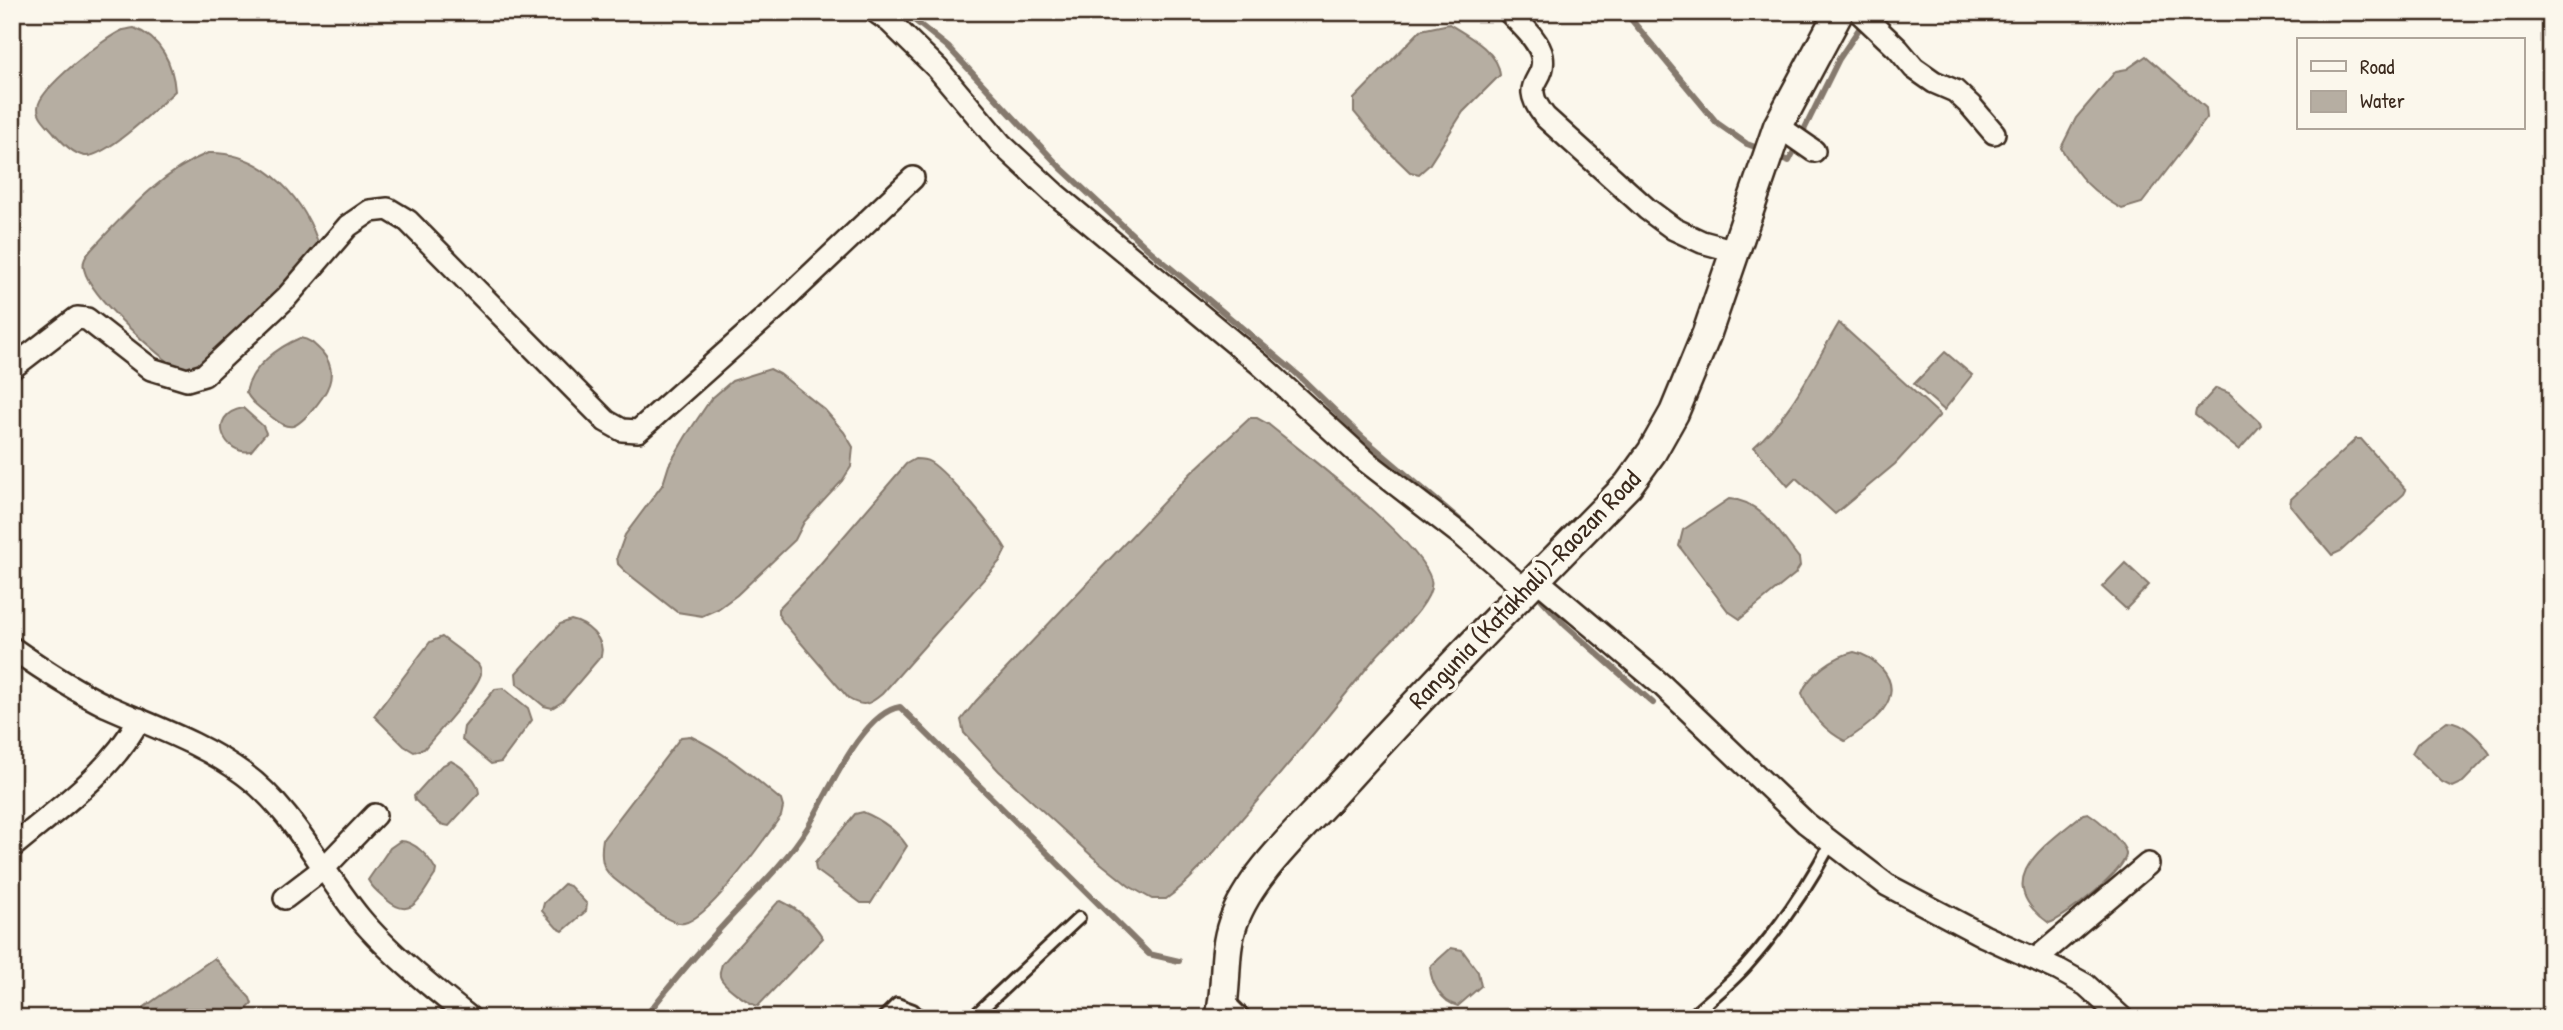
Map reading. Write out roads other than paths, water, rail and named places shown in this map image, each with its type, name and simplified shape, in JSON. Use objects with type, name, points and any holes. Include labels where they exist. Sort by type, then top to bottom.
[{"type":"main road","name":"Rangunia (Katakhali)-Raozan Road","points":[[1222,1007],[1227,951],[1233,922],[1251,888],[1391,728],[1628,485],[1652,452],[1675,413],[1707,332],[1762,171],[1792,138],[1839,12]]},
{"type":"street","points":[[876,12],[890,22],[938,69],[1000,144],[1055,194],[1262,366],[1340,439],[1464,537],[1663,686],[1806,823],[1887,885],[2086,985],[2122,1018]]},
{"type":"street","points":[[1509,12],[1540,48],[1543,60],[1532,93],[1534,103],[1545,117],[1665,222],[1702,242],[1735,251]]},
{"type":"street","points":[[1866,19],[1898,49],[1913,68],[1934,82],[1955,91],[1972,106],[1994,133]]},
{"type":"street","points":[[12,368],[77,318],[88,319],[151,369],[187,380],[204,374],[286,298],[348,226],[370,211],[388,209],[408,220],[606,421],[622,430],[638,431],[776,308],[913,178]]},
{"type":"street","points":[[12,648],[48,673],[105,705],[185,738],[245,775],[286,817],[363,921],[470,1018]]},
{"type":"street","points":[[12,847],[80,790],[119,752],[139,719]]},
{"type":"street","points":[[285,898],[323,869],[375,815]]},
{"type":"street","points":[[2036,960],[2148,864]]},
{"type":"lane","points":[[1690,1018],[1745,967],[1799,897],[1832,841]]},
{"type":"lane","points":[[972,1018],[1079,918]]},
{"type":"lane","points":[[883,1018],[897,1004],[913,1010],[921,1018]]},
{"type":"lane","points":[[1222,1007],[1246,1018]]},
{"type":"water","points":[[1449,24],[1488,52],[1500,75],[1463,112],[1429,165],[1419,174],[1410,172],[1380,143],[1354,112],[1354,99],[1421,30]]},
{"type":"water","points":[[134,28],[152,38],[164,53],[172,71],[175,91],[145,119],[106,149],[85,156],[72,151],[42,119],[38,108],[41,99],[60,77],[88,53],[123,30]]},
{"type":"water","points":[[2146,56],[2206,108],[2207,118],[2142,203],[2122,209],[2102,197],[2087,183],[2061,148],[2076,118],[2116,71],[2127,69]]},
{"type":"water","points":[[208,153],[248,160],[281,183],[305,215],[321,252],[213,365],[186,375],[112,311],[89,281],[84,264],[91,250],[145,195],[175,171]]},
{"type":"water","points":[[1839,323],[1940,415],[1895,464],[1835,514],[1796,478],[1788,486],[1754,447],[1791,405]]},
{"type":"water","points":[[300,338],[310,341],[322,352],[328,360],[331,376],[326,392],[310,413],[296,425],[286,426],[262,410],[246,392],[259,366],[283,347]]},
{"type":"water","points":[[1945,352],[1972,375],[1944,410],[1914,384]]},
{"type":"water","points":[[770,369],[825,410],[844,432],[853,447],[851,467],[842,481],[804,522],[795,540],[737,595],[718,609],[702,616],[677,612],[618,564],[617,557],[625,535],[663,484],[669,465],[711,399],[732,381]]},
{"type":"water","points":[[2216,388],[2229,393],[2260,422],[2261,425],[2239,450],[2195,415],[2196,410]]},
{"type":"water","points":[[243,408],[263,426],[266,433],[251,451],[233,447],[223,434],[225,418],[231,412]]},
{"type":"water","points":[[1250,418],[1257,418],[1268,424],[1384,521],[1423,564],[1431,580],[1431,589],[1427,599],[1410,621],[1374,659],[1205,863],[1166,899],[1152,899],[1129,886],[1093,857],[999,771],[964,733],[961,720],[1191,473]]},
{"type":"water","points":[[2356,439],[2361,439],[2406,490],[2341,551],[2332,555],[2290,505],[2291,499]]},
{"type":"water","points":[[915,459],[930,462],[938,468],[982,516],[1006,549],[1000,561],[882,694],[863,704],[849,699],[783,622],[778,609],[906,464]]},
{"type":"water","points":[[1729,499],[1750,505],[1769,520],[1799,558],[1800,566],[1795,574],[1740,619],[1728,611],[1679,546],[1683,530]]},
{"type":"water","points":[[2125,563],[2149,585],[2126,609],[2102,587]]},
{"type":"water","points":[[571,620],[583,624],[594,633],[601,644],[601,656],[562,702],[552,708],[544,706],[517,684],[516,673],[560,624]]},
{"type":"water","points":[[442,637],[478,664],[481,674],[472,691],[447,723],[424,749],[414,752],[404,746],[374,716],[430,642]]},
{"type":"water","points":[[1854,652],[1873,660],[1882,669],[1889,680],[1891,691],[1883,710],[1875,719],[1845,741],[1819,721],[1808,707],[1802,693],[1810,679],[1824,667],[1839,657]]},
{"type":"water","points":[[503,688],[528,708],[532,720],[501,762],[491,764],[462,740],[464,727],[495,689]]},
{"type":"water","points":[[2447,721],[2466,728],[2490,754],[2463,782],[2452,787],[2442,782],[2412,753],[2417,744]]},
{"type":"water","points":[[690,736],[738,765],[781,800],[783,807],[781,816],[722,893],[695,918],[678,923],[656,912],[615,880],[603,864],[602,849],[603,839],[681,737]]},
{"type":"water","points":[[451,761],[469,774],[479,793],[449,826],[440,824],[414,796],[441,766]]},
{"type":"water","points":[[863,812],[888,826],[907,846],[871,903],[861,903],[816,870],[815,863],[855,814]]},
{"type":"water","points":[[2088,813],[2121,843],[2126,853],[2124,860],[2094,892],[2068,913],[2049,923],[2031,907],[2023,892],[2023,878],[2029,864],[2040,851],[2083,814]]},
{"type":"water","points":[[400,841],[421,851],[436,870],[421,898],[410,907],[404,908],[387,900],[368,880],[390,848]]},
{"type":"water","points":[[564,884],[570,886],[587,904],[586,911],[563,931],[542,911],[544,903]]},
{"type":"water","points":[[781,901],[805,916],[823,938],[758,1006],[731,989],[722,980],[720,971],[722,964]]},
{"type":"water","points":[[1451,948],[1462,950],[1478,972],[1481,986],[1458,1006],[1438,991],[1430,967]]},
{"type":"water","points":[[214,958],[250,998],[252,1004],[238,1018],[151,1018],[143,1008]]},
{"type":"waterway","points":[[904,12],[948,47],[1060,167],[1148,249],[1297,374],[1362,437],[1468,527]]},
{"type":"waterway","points":[[1625,12],[1717,123],[1747,144],[1763,150]]},
{"type":"waterway","points":[[1801,136],[1839,59],[1863,23]]},
{"type":"waterway","points":[[1776,156],[1789,161],[1797,145]]},
{"type":"waterway","points":[[1534,591],[1565,625],[1653,703]]},
{"type":"waterway","points":[[644,1018],[695,956],[790,852],[808,827],[859,739],[886,712],[900,707],[1149,954],[1179,961]]}]
